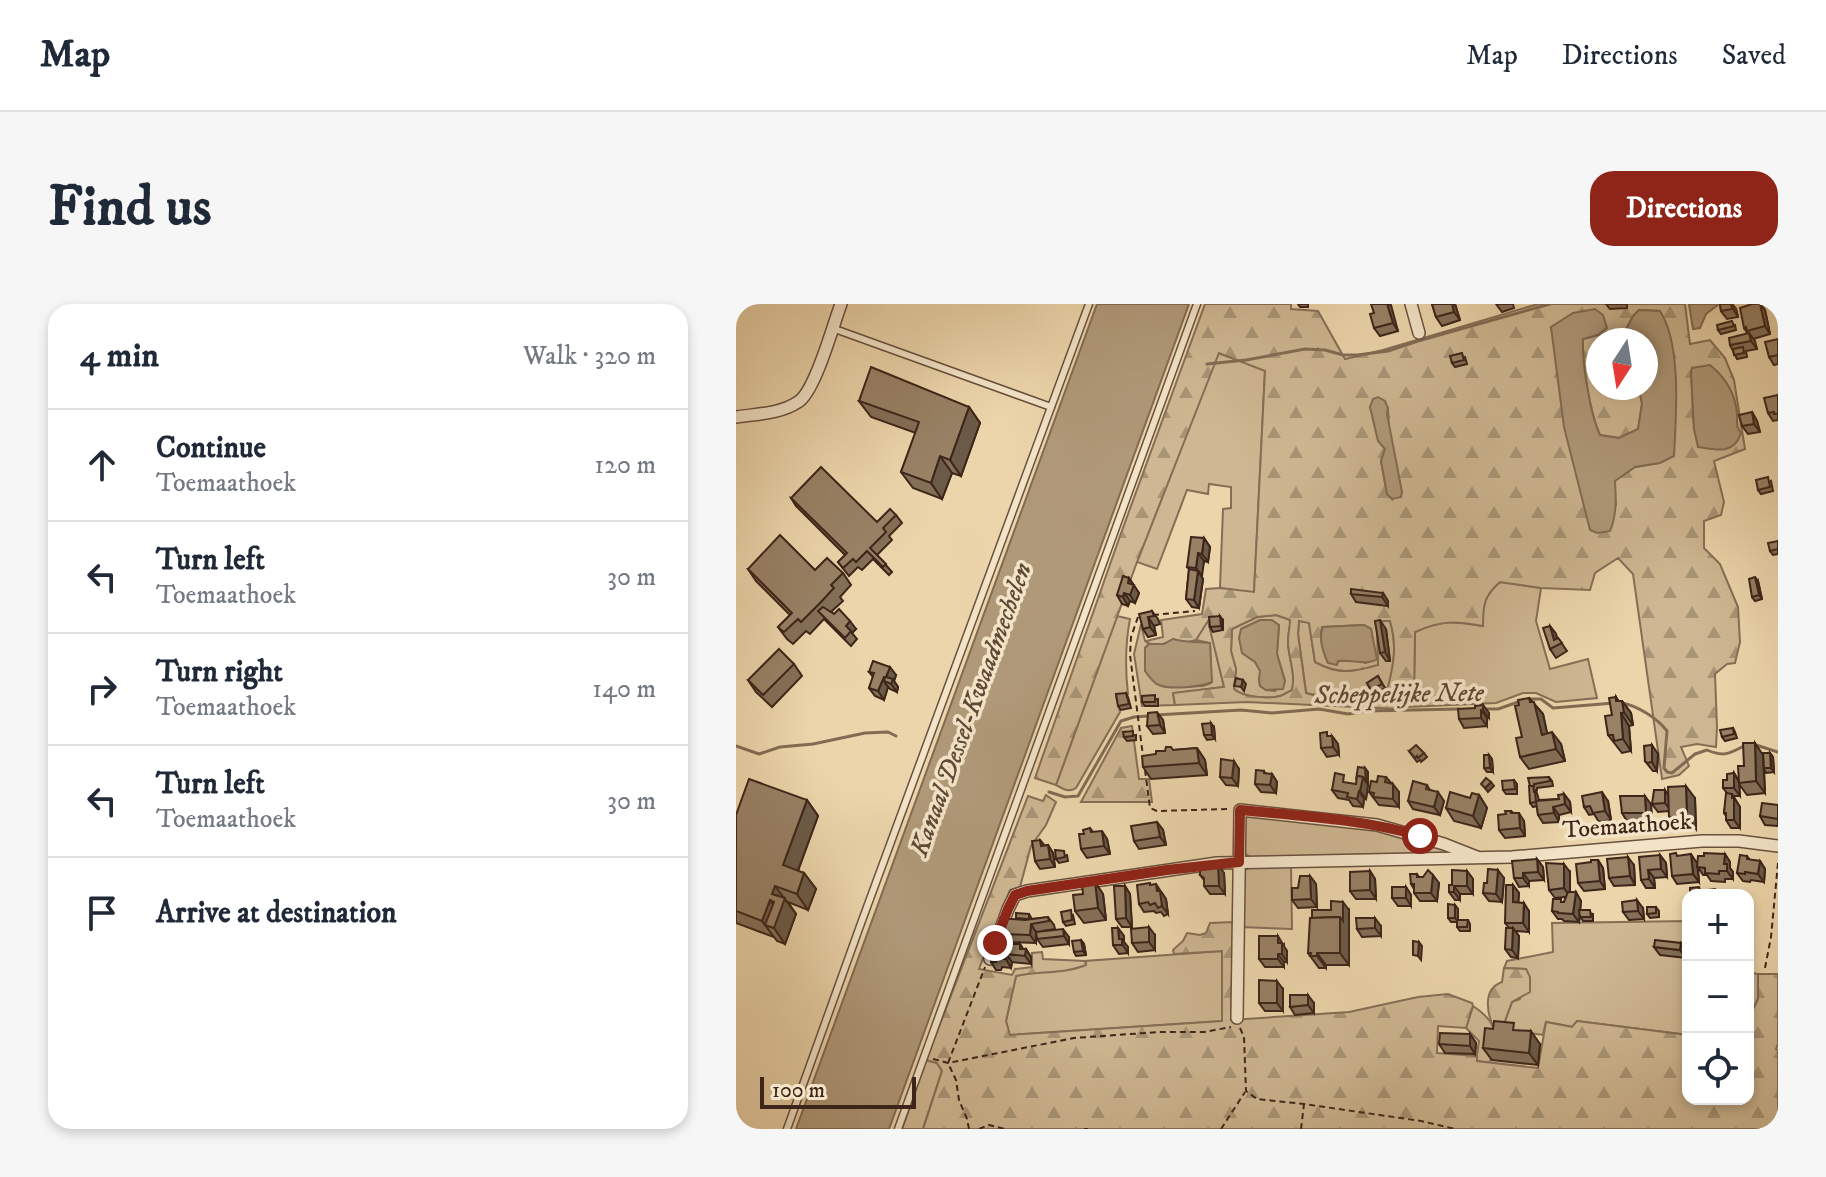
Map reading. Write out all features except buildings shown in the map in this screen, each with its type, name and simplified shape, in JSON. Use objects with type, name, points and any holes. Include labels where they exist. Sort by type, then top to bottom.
[{"type":"street","points":[[736,417],[780,410],[801,401],[814,380],[841,304]]},
{"type":"street","points":[[1411,304],[1419,333]]},
{"type":"street","points":[[1237,1018],[1240,810]]},
{"type":"street","name":"Toemaathoek","points":[[1240,810],[1377,825],[1466,851],[1479,858]]},
{"type":"street","name":"Toemaathoek","points":[[990,959],[1015,895],[1167,870],[1239,862],[1512,857],[1702,841],[1739,841],[1778,846]]},
{"type":"lane","points":[[787,1129],[1089,304]]},
{"type":"lane","points":[[898,1129],[1197,304]]},
{"type":"lane","points":[[832,328],[1051,407]]},
{"type":"path","points":[[1152,615],[1195,611]]},
{"type":"path","points":[[1138,617],[1131,637],[1130,655],[1150,808],[1157,811],[1240,810]]},
{"type":"path","points":[[1765,968],[1778,863]]},
{"type":"path","points":[[969,1129],[956,1080],[948,1063],[990,959]]},
{"type":"path","points":[[924,1056],[948,1063],[1074,1038],[1204,1032],[1237,1025],[1244,1037],[1246,1091],[1221,1129]]},
{"type":"path","points":[[1246,1091],[1257,1099],[1421,1121],[1455,1129]]},
{"type":"path","points":[[1301,1129],[1304,1104]]},
{"type":"path","points":[[979,1129],[989,1125],[1005,1129]]},
{"type":"green space","points":[[1205,304],[1291,304],[1291,309],[1318,311],[1345,359],[1538,304],[1685,304],[1690,344],[1710,340],[1725,358],[1734,380],[1745,449],[1714,461],[1724,502],[1721,515],[1704,521],[1704,548],[1720,564],[1738,607],[1740,642],[1735,663],[1727,664],[1715,674],[1716,747],[1697,744],[1681,747],[1689,766],[1679,775],[1662,779],[1633,574],[1618,558],[1595,573],[1590,590],[1500,582],[1486,601],[1483,626],[1448,623],[1415,632],[1414,693],[1405,702],[1407,707],[1247,702],[1175,705],[1173,693],[1224,687],[1208,621],[1196,640],[1185,643],[1173,639],[1156,645],[1146,641],[1163,637],[1161,620],[1202,614],[1206,589],[1254,592],[1265,371],[1219,353],[1137,562],[1056,785],[1035,778]],"holes":[[[1717,371],[1733,397],[1737,427],[1694,429],[1691,372]],[[1370,407],[1388,408],[1392,499],[1387,494],[1381,461],[1385,449]],[[1276,615],[1290,620],[1288,641],[1292,690],[1280,696],[1262,697],[1234,689],[1236,669],[1231,651],[1232,629],[1257,617]],[[1299,621],[1309,623],[1315,662],[1331,669],[1361,669],[1378,665],[1375,621],[1390,621],[1394,654],[1388,687],[1355,697],[1306,693]],[[1364,625],[1371,629],[1373,642],[1366,663],[1352,660],[1328,663],[1322,645],[1322,627]]]},
{"type":"green space","points":[[1586,338],[1586,375],[1584,361],[1583,339]]},
{"type":"green space","points":[[1218,353],[1265,370],[1254,593],[1220,588],[1223,509],[1231,508],[1231,487],[1209,484],[1208,494],[1187,490],[1157,569],[1137,562]]},
{"type":"green space","points":[[1641,400],[1638,430],[1619,438],[1600,435],[1590,402]]},
{"type":"green space","points":[[1500,582],[1541,588],[1536,621],[1550,669],[1588,659],[1597,698],[1556,702],[1536,693],[1523,693],[1496,703],[1407,707],[1405,703],[1414,693],[1415,632],[1448,623],[1482,626],[1485,601]]},
{"type":"green space","points":[[1276,615],[1291,620],[1288,641],[1292,690],[1280,696],[1256,697],[1234,689],[1236,669],[1231,651],[1232,629],[1257,617]],"holes":[[[1260,620],[1279,625],[1277,654],[1285,681],[1275,691],[1266,690],[1260,686],[1261,671],[1255,662],[1242,653],[1241,629]]]},
{"type":"green space","points":[[1117,616],[1130,619],[1126,656],[1128,694],[1116,696],[1120,712],[1076,788],[1066,790],[1056,785]]},
{"type":"green space","points":[[1208,620],[1224,687],[1173,693],[1175,705],[1142,706],[1134,654],[1141,624],[1145,641],[1149,644],[1145,648],[1145,671],[1170,687],[1203,686],[1211,683],[1210,643],[1196,640]]},
{"type":"green space","points":[[1375,620],[1390,621],[1394,638],[1389,687],[1350,696],[1306,692],[1299,621],[1309,622],[1315,662],[1346,671],[1378,664]]},
{"type":"green space","points":[[1132,726],[1139,779],[1149,779],[1152,802],[1081,802],[1121,728]]},
{"type":"green space","points":[[1046,795],[1056,802],[1046,825],[1031,846],[1020,887],[1010,890],[979,969],[1012,975],[1015,969],[1032,967],[1032,953],[1042,952],[1043,959],[1085,961],[1086,965],[1016,976],[1006,1021],[1010,1035],[1222,1021],[1222,951],[1174,954],[1173,950],[1187,933],[1200,935],[1206,933],[1210,923],[1233,922],[1231,1020],[1349,1012],[1418,997],[1448,994],[1473,1006],[1466,1028],[1438,1026],[1437,1053],[1477,1056],[1477,1061],[1538,1068],[1546,1022],[1572,1027],[1577,1021],[1682,1034],[1682,1105],[1754,1105],[1754,1007],[1758,999],[1758,974],[1778,974],[1778,1129],[923,1129],[942,1071],[937,1063],[926,1060],[1028,796],[1043,801]]},
{"type":"green space","points":[[1256,815],[1357,825],[1444,848],[1445,853],[1250,857],[1243,852],[1243,822],[1247,817]]},
{"type":"green space","points":[[1291,865],[1292,929],[1241,927],[1242,872],[1252,866]]},
{"type":"green space","points":[[1682,921],[1682,1034],[1577,1021],[1573,1027],[1546,1022],[1543,1035],[1502,1029],[1512,1002],[1520,999],[1526,969],[1504,968],[1507,961],[1553,952],[1552,923]]},
{"type":"green space","points":[[1222,951],[1223,1021],[1009,1035],[1006,1021],[1016,976],[1068,970],[1085,961]]},
{"type":"green space","points":[[1504,968],[1526,969],[1530,977],[1530,992],[1512,1002],[1502,1029],[1494,1029],[1488,1002],[1491,990],[1502,982]]},
{"type":"green space","points":[[1754,973],[1758,974],[1758,999],[1754,1007]]},
{"type":"green space","points":[[1473,1006],[1488,1019],[1494,1030],[1490,1063],[1476,1061],[1479,1041],[1466,1028]]},
{"type":"green space","points":[[926,1060],[937,1063],[942,1071],[923,1129],[902,1129]]},
{"type":"water","name":"Kanaal Dessel-Kwaadmechelen","points":[[1097,304],[1189,304],[889,1129],[796,1129]]},
{"type":"water","points":[[1689,304],[1719,304],[1706,314],[1700,328],[1693,329]]},
{"type":"water","points":[[1595,309],[1603,315],[1607,328],[1586,328],[1586,338],[1583,339],[1586,400],[1590,400],[1600,435],[1619,438],[1638,429],[1641,400],[1658,400],[1658,328],[1627,328],[1639,310],[1660,311],[1667,325],[1675,361],[1674,456],[1660,463],[1635,467],[1615,481],[1616,506],[1610,531],[1597,533],[1590,530],[1564,427],[1551,327],[1573,313]]},
{"type":"water","points":[[1710,365],[1721,375],[1732,393],[1741,433],[1734,445],[1724,449],[1698,447],[1694,429],[1692,368]]},
{"type":"water","points":[[1378,397],[1385,401],[1388,408],[1402,492],[1401,497],[1392,499],[1387,494],[1381,461],[1385,449],[1378,441],[1370,407],[1373,399]]},
{"type":"water","points":[[1260,620],[1272,620],[1279,625],[1277,654],[1285,681],[1283,689],[1266,690],[1260,686],[1260,671],[1255,662],[1242,653],[1241,629]]},
{"type":"water","points":[[1364,625],[1371,629],[1377,659],[1369,662],[1338,661],[1337,665],[1328,663],[1321,640],[1323,627]]},
{"type":"water","points":[[1173,639],[1210,643],[1212,682],[1170,687],[1159,685],[1151,679],[1145,671],[1145,648],[1149,644],[1164,644]]},
{"type":"waterway","points":[[1207,364],[1305,349],[1343,355],[1388,351],[1550,304]]},
{"type":"waterway","name":"Scheppelijke Nete","points":[[1529,699],[1541,699],[1553,708],[1614,703]]},
{"type":"waterway","name":"Scheppelijke Nete","points":[[1483,709],[1498,709],[1521,701]]},
{"type":"waterway","name":"Scheppelijke Nete","points":[[1622,703],[1647,713],[1667,731],[1664,768],[1667,772],[1672,773],[1695,754],[1707,750],[1726,754],[1744,746]]},
{"type":"waterway","name":"Scheppelijke Nete","points":[[1156,715],[1241,710],[1272,713],[1319,709],[1348,714],[1459,709]]},
{"type":"waterway","name":"Scheppelijke Nete","points":[[1049,792],[1065,797],[1078,796],[1121,721],[1148,716]]},
{"type":"waterway","name":"Scheppelijke Nete","points":[[736,746],[759,754],[780,747],[813,744],[865,733],[888,732],[896,736]]},
{"type":"waterway","name":"Scheppelijke Nete","points":[[1756,745],[1778,752]]},
{"type":"route","points":[[995,943],[1015,895],[1027,891],[1239,862],[1240,810],[1358,822],[1420,836]]}]
